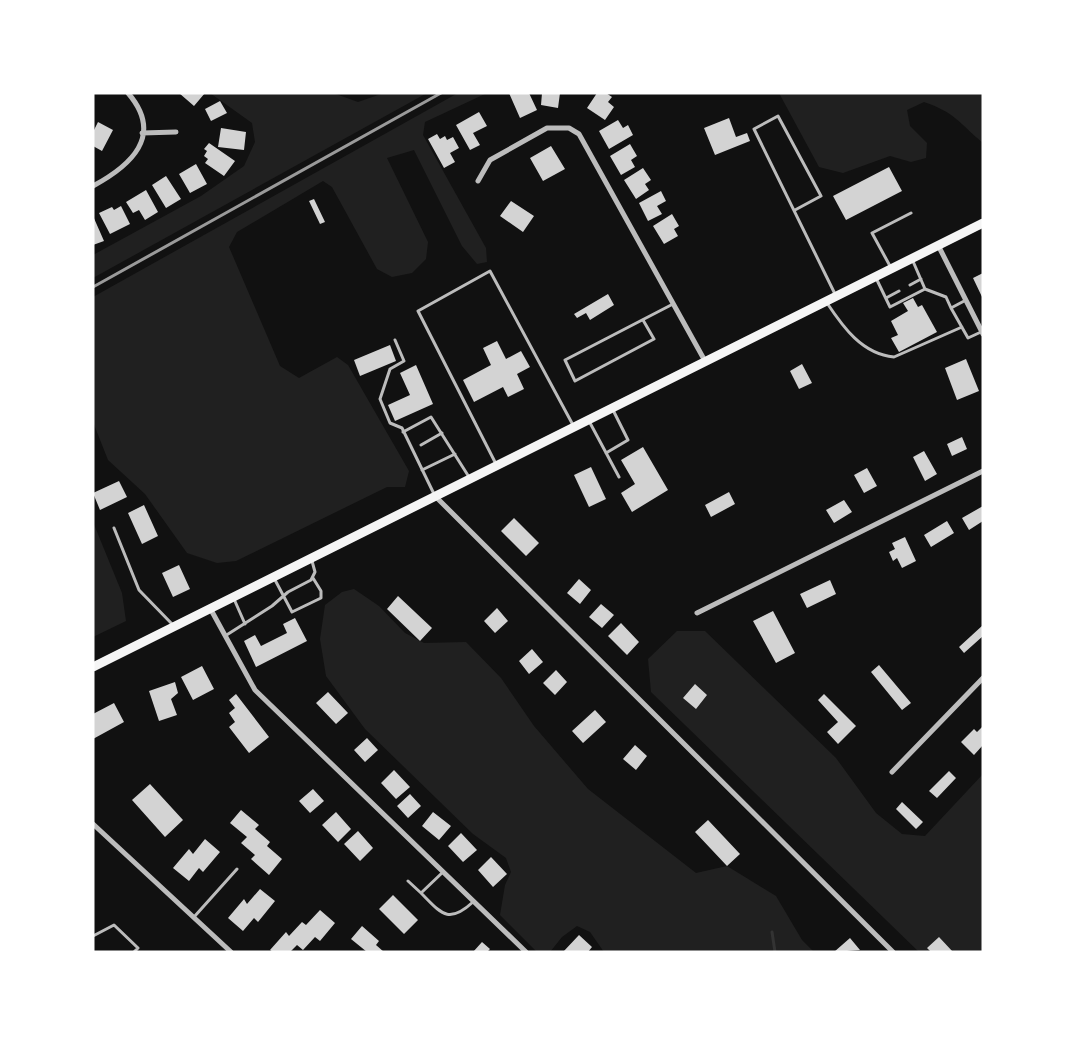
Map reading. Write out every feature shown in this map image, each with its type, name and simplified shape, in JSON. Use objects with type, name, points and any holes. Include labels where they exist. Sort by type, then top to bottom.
[{"type":"main road","points":[[93,666],[983,223]]},
{"type":"street","points":[[93,186],[128,164],[136,152],[142,133],[140,112],[128,93]]},
{"type":"street","points":[[478,181],[490,160],[547,128],[569,128],[579,134],[705,361]]},
{"type":"street","points":[[142,133],[176,132]]},
{"type":"street","points":[[938,245],[982,332]]},
{"type":"street","points":[[697,613],[983,471]]},
{"type":"street","points":[[435,496],[893,952]]},
{"type":"street","points":[[210,608],[255,690],[526,952]]},
{"type":"street","points":[[892,772],[983,678]]},
{"type":"street","points":[[93,824],[231,952]]},
{"type":"lane","points":[[795,210],[821,196],[778,116],[754,129],[836,296]]},
{"type":"lane","points":[[891,268],[872,233],[911,213]]},
{"type":"lane","points":[[912,258],[925,288],[946,297],[968,338],[982,332]]},
{"type":"lane","points":[[497,465],[418,311],[490,271],[574,427]]},
{"type":"lane","points":[[875,276],[890,307],[925,288]]},
{"type":"lane","points":[[910,285],[921,279]]},
{"type":"lane","points":[[886,298],[899,291]]},
{"type":"lane","points":[[951,308],[966,300]]},
{"type":"lane","points":[[826,301],[848,333],[884,356],[894,357],[962,327]]},
{"type":"lane","points":[[643,320],[654,339],[575,381],[565,360],[674,304]]},
{"type":"lane","points":[[395,340],[404,361],[390,369],[380,399],[390,423],[404,432],[435,496]]},
{"type":"lane","points":[[606,453],[628,440],[612,409]]},
{"type":"lane","points":[[404,432],[431,417],[470,479]]},
{"type":"lane","points":[[589,420],[619,477]]},
{"type":"lane","points":[[421,445],[442,433]]},
{"type":"lane","points":[[422,470],[455,454]]},
{"type":"lane","points":[[114,528],[139,590],[174,626]]},
{"type":"lane","points":[[273,577],[292,612],[320,599],[322,594],[313,578],[315,568],[311,558]]},
{"type":"lane","points":[[225,636],[282,596],[313,578]]},
{"type":"lane","points":[[233,597],[245,624]]},
{"type":"lane","points":[[194,918],[237,869]]},
{"type":"lane","points":[[421,893],[444,871]]},
{"type":"lane","points":[[408,881],[445,915],[462,913],[474,901]]},
{"type":"lane","points":[[93,936],[114,925],[138,948],[134,952]]},
{"type":"shaded area","points":[[210,93],[333,93],[358,102],[384,93],[427,93],[93,278],[93,255],[201,196],[244,166],[255,142],[252,123]]},
{"type":"shaded area","points":[[458,93],[487,93],[425,122],[423,135],[486,248],[487,262],[477,264],[462,246],[414,150],[387,158],[428,242],[426,259],[412,273],[392,277],[377,269],[332,187],[323,181],[237,232],[229,247],[280,366],[299,378],[337,357],[348,365],[409,471],[405,487],[387,487],[236,561],[217,563],[187,553],[145,494],[108,460],[93,422],[93,297]]},
{"type":"shaded area","points":[[779,93],[983,93],[983,143],[957,119],[924,102],[907,110],[910,126],[927,143],[926,158],[911,162],[890,156],[843,173],[819,167]]},
{"type":"shaded area","points":[[93,522],[122,593],[126,621],[93,637]]},
{"type":"shaded area","points":[[354,589],[379,606],[405,633],[424,643],[466,642],[501,678],[534,726],[588,789],[696,873],[727,866],[776,896],[802,940],[814,952],[604,952],[590,932],[577,926],[562,937],[550,952],[537,952],[500,915],[505,885],[511,872],[506,858],[473,834],[365,729],[326,676],[320,639],[325,605],[342,592]]},
{"type":"shaded area","points":[[677,631],[705,631],[836,758],[876,813],[902,834],[925,836],[983,774],[983,952],[919,952],[651,692],[648,659]]},
{"type":"building","points":[[179,93],[205,93],[194,106]]},
{"type":"building","points":[[509,93],[529,93],[537,110],[520,118]]},
{"type":"building","points":[[542,93],[560,93],[558,108],[541,105]]},
{"type":"building","points":[[597,93],[606,93],[612,97],[608,102],[614,107],[605,120],[587,108]]},
{"type":"building","points":[[220,101],[227,113],[211,121],[205,109]]},
{"type":"building","points":[[479,112],[487,126],[473,133],[480,145],[470,150],[456,125]]},
{"type":"building","points":[[729,118],[736,137],[747,133],[750,141],[715,155],[704,128]]},
{"type":"building","points":[[618,120],[623,128],[628,125],[633,135],[609,149],[599,131]]},
{"type":"building","points":[[98,122],[113,130],[102,151],[93,146],[93,132]]},
{"type":"building","points":[[221,128],[246,132],[244,150],[218,147]]},
{"type":"building","points":[[437,134],[440,139],[445,136],[447,140],[453,137],[459,148],[450,153],[455,162],[444,168],[428,139]]},
{"type":"building","points":[[209,143],[235,161],[224,176],[205,163],[208,159],[204,156],[207,151],[204,149]]},
{"type":"building","points":[[630,144],[637,156],[631,160],[635,167],[621,175],[610,156]]},
{"type":"building","points":[[551,146],[565,169],[543,181],[530,158]]},
{"type":"building","points":[[196,164],[207,184],[190,193],[179,174]]},
{"type":"building","points":[[889,167],[902,191],[846,220],[833,196]]},
{"type":"building","points":[[643,168],[651,180],[645,184],[649,190],[636,199],[624,180]]},
{"type":"building","points":[[166,176],[181,199],[166,208],[152,185]]},
{"type":"building","points":[[146,190],[158,212],[145,220],[139,210],[133,213],[126,202]]},
{"type":"building","points":[[661,191],[666,201],[657,206],[662,214],[648,221],[639,203]]},
{"type":"building","points":[[314,199],[325,222],[320,224],[309,201]]},
{"type":"building","points":[[511,201],[534,216],[523,232],[500,216]]},
{"type":"building","points":[[121,206],[130,224],[110,234],[99,213]]},
{"type":"building","points":[[672,214],[679,226],[674,229],[678,236],[664,244],[653,226]]},
{"type":"building","points":[[93,216],[104,241],[93,245]]},
{"type":"building","points":[[983,273],[983,299],[973,278]]},
{"type":"building","points":[[608,294],[614,305],[590,320],[586,313],[577,318],[574,314]]},
{"type":"building","points":[[913,298],[918,307],[922,305],[937,332],[899,352],[891,338],[898,335],[891,321],[908,311],[903,303]]},
{"type":"building","points":[[497,341],[506,359],[521,351],[530,367],[517,374],[524,389],[508,397],[503,387],[474,402],[463,380],[491,365],[483,348]]},
{"type":"building","points":[[390,345],[396,361],[360,376],[354,360]]},
{"type":"building","points":[[966,359],[979,391],[957,400],[945,368]]},
{"type":"building","points":[[802,364],[812,383],[799,389],[790,371]]},
{"type":"building","points":[[416,365],[433,404],[395,421],[388,405],[410,395],[400,373]]},
{"type":"building","points":[[962,437],[967,449],[952,456],[947,444]]},
{"type":"building","points":[[643,447],[668,490],[632,512],[621,493],[635,484],[621,460]]},
{"type":"building","points":[[924,451],[937,474],[925,481],[913,457]]},
{"type":"building","points":[[591,467],[606,499],[589,507],[574,475]]},
{"type":"building","points":[[867,468],[877,486],[864,493],[854,475]]},
{"type":"building","points":[[119,481],[127,497],[100,510],[93,493]]},
{"type":"building","points":[[729,492],[735,504],[711,517],[705,505]]},
{"type":"building","points":[[844,500],[852,512],[834,523],[826,510]]},
{"type":"building","points":[[144,505],[158,536],[142,544],[128,513]]},
{"type":"building","points":[[983,506],[983,521],[969,530],[962,518]]},
{"type":"building","points":[[514,518],[539,543],[526,556],[501,531]]},
{"type":"building","points":[[947,521],[954,533],[931,547],[924,535]]},
{"type":"building","points":[[905,537],[916,561],[902,568],[897,558],[893,561],[889,552],[895,549],[892,543]]},
{"type":"building","points":[[179,565],[190,589],[173,597],[162,573]]},
{"type":"building","points":[[579,579],[591,590],[580,604],[567,593]]},
{"type":"building","points":[[830,580],[836,594],[807,608],[800,594]]},
{"type":"building","points":[[398,596],[432,628],[420,641],[387,609]]},
{"type":"building","points":[[601,604],[614,615],[602,628],[589,617]]},
{"type":"building","points":[[497,608],[508,621],[495,633],[484,621]]},
{"type":"building","points":[[773,611],[795,653],[776,663],[753,621]]},
{"type":"building","points":[[295,618],[307,641],[256,667],[244,641],[255,635],[261,646],[287,633],[283,624]]},
{"type":"building","points":[[621,623],[639,642],[627,655],[608,636]]},
{"type":"building","points":[[983,625],[983,636],[964,653],[959,647]]},
{"type":"building","points":[[532,649],[543,662],[529,674],[519,661]]},
{"type":"building","points":[[879,665],[911,703],[902,710],[871,672]]},
{"type":"building","points":[[202,666],[214,689],[193,700],[181,677]]},
{"type":"building","points":[[556,670],[567,682],[555,695],[543,683]]},
{"type":"building","points":[[175,682],[178,693],[171,699],[177,715],[159,721],[149,691]]},
{"type":"building","points":[[695,684],[707,695],[696,709],[683,698]]},
{"type":"building","points":[[328,692],[348,713],[336,724],[316,703]]},
{"type":"building","points":[[236,694],[269,737],[249,753],[229,727],[235,722],[229,713],[235,708],[229,700]]},
{"type":"building","points":[[824,694],[856,726],[838,744],[827,732],[838,722],[818,700]]},
{"type":"building","points":[[114,703],[124,722],[93,739],[93,714]]},
{"type":"building","points":[[595,710],[606,722],[583,743],[572,731]]},
{"type":"building","points":[[983,726],[983,745],[974,755],[961,742],[974,729],[977,732]]},
{"type":"building","points":[[367,738],[378,750],[365,762],[354,750]]},
{"type":"building","points":[[635,745],[647,756],[636,770],[623,759]]},
{"type":"building","points":[[394,770],[410,787],[396,799],[381,783]]},
{"type":"building","points":[[949,771],[956,778],[937,798],[929,791]]},
{"type":"building","points":[[150,784],[183,820],[165,837],[132,800]]},
{"type":"building","points":[[313,789],[324,801],[310,813],[299,801]]},
{"type":"building","points":[[410,794],[421,806],[408,818],[397,806]]},
{"type":"building","points":[[902,802],[923,822],[916,829],[896,809]]},
{"type":"building","points":[[241,810],[259,825],[255,829],[270,842],[267,846],[282,859],[269,875],[251,859],[255,855],[241,843],[247,837],[230,823]]},
{"type":"building","points":[[336,812],[351,829],[338,842],[322,825]]},
{"type":"building","points":[[433,812],[451,826],[439,840],[422,826]]},
{"type":"building","points":[[708,820],[740,854],[727,866],[695,832]]},
{"type":"building","points":[[358,831],[373,848],[360,861],[344,844]]},
{"type":"building","points":[[461,833],[477,850],[463,862],[448,846]]},
{"type":"building","points":[[205,839],[220,852],[203,872],[199,868],[189,881],[173,868],[189,849],[193,854]]},
{"type":"building","points":[[491,857],[507,874],[493,887],[478,870]]},
{"type":"building","points":[[260,889],[275,901],[258,922],[254,918],[243,931],[228,918],[244,899],[247,904]]},
{"type":"building","points":[[393,895],[418,920],[404,934],[379,909]]},
{"type":"building","points":[[320,910],[335,923],[320,941],[315,937],[303,950],[297,945],[290,952],[270,950],[286,932],[289,936],[302,922],[306,925]]},
{"type":"building","points":[[362,926],[379,941],[376,945],[384,952],[367,952],[351,939]]},
{"type":"building","points":[[579,935],[592,947],[588,952],[563,952]]},
{"type":"building","points":[[939,937],[953,952],[931,952],[927,948]]},
{"type":"building","points":[[850,938],[860,950],[834,952]]},
{"type":"building","points":[[482,942],[490,949],[487,952],[473,952]]},
{"type":"waterway","points":[[772,932],[775,952]]},
{"type":"railway","points":[[93,287],[441,93]]}]
